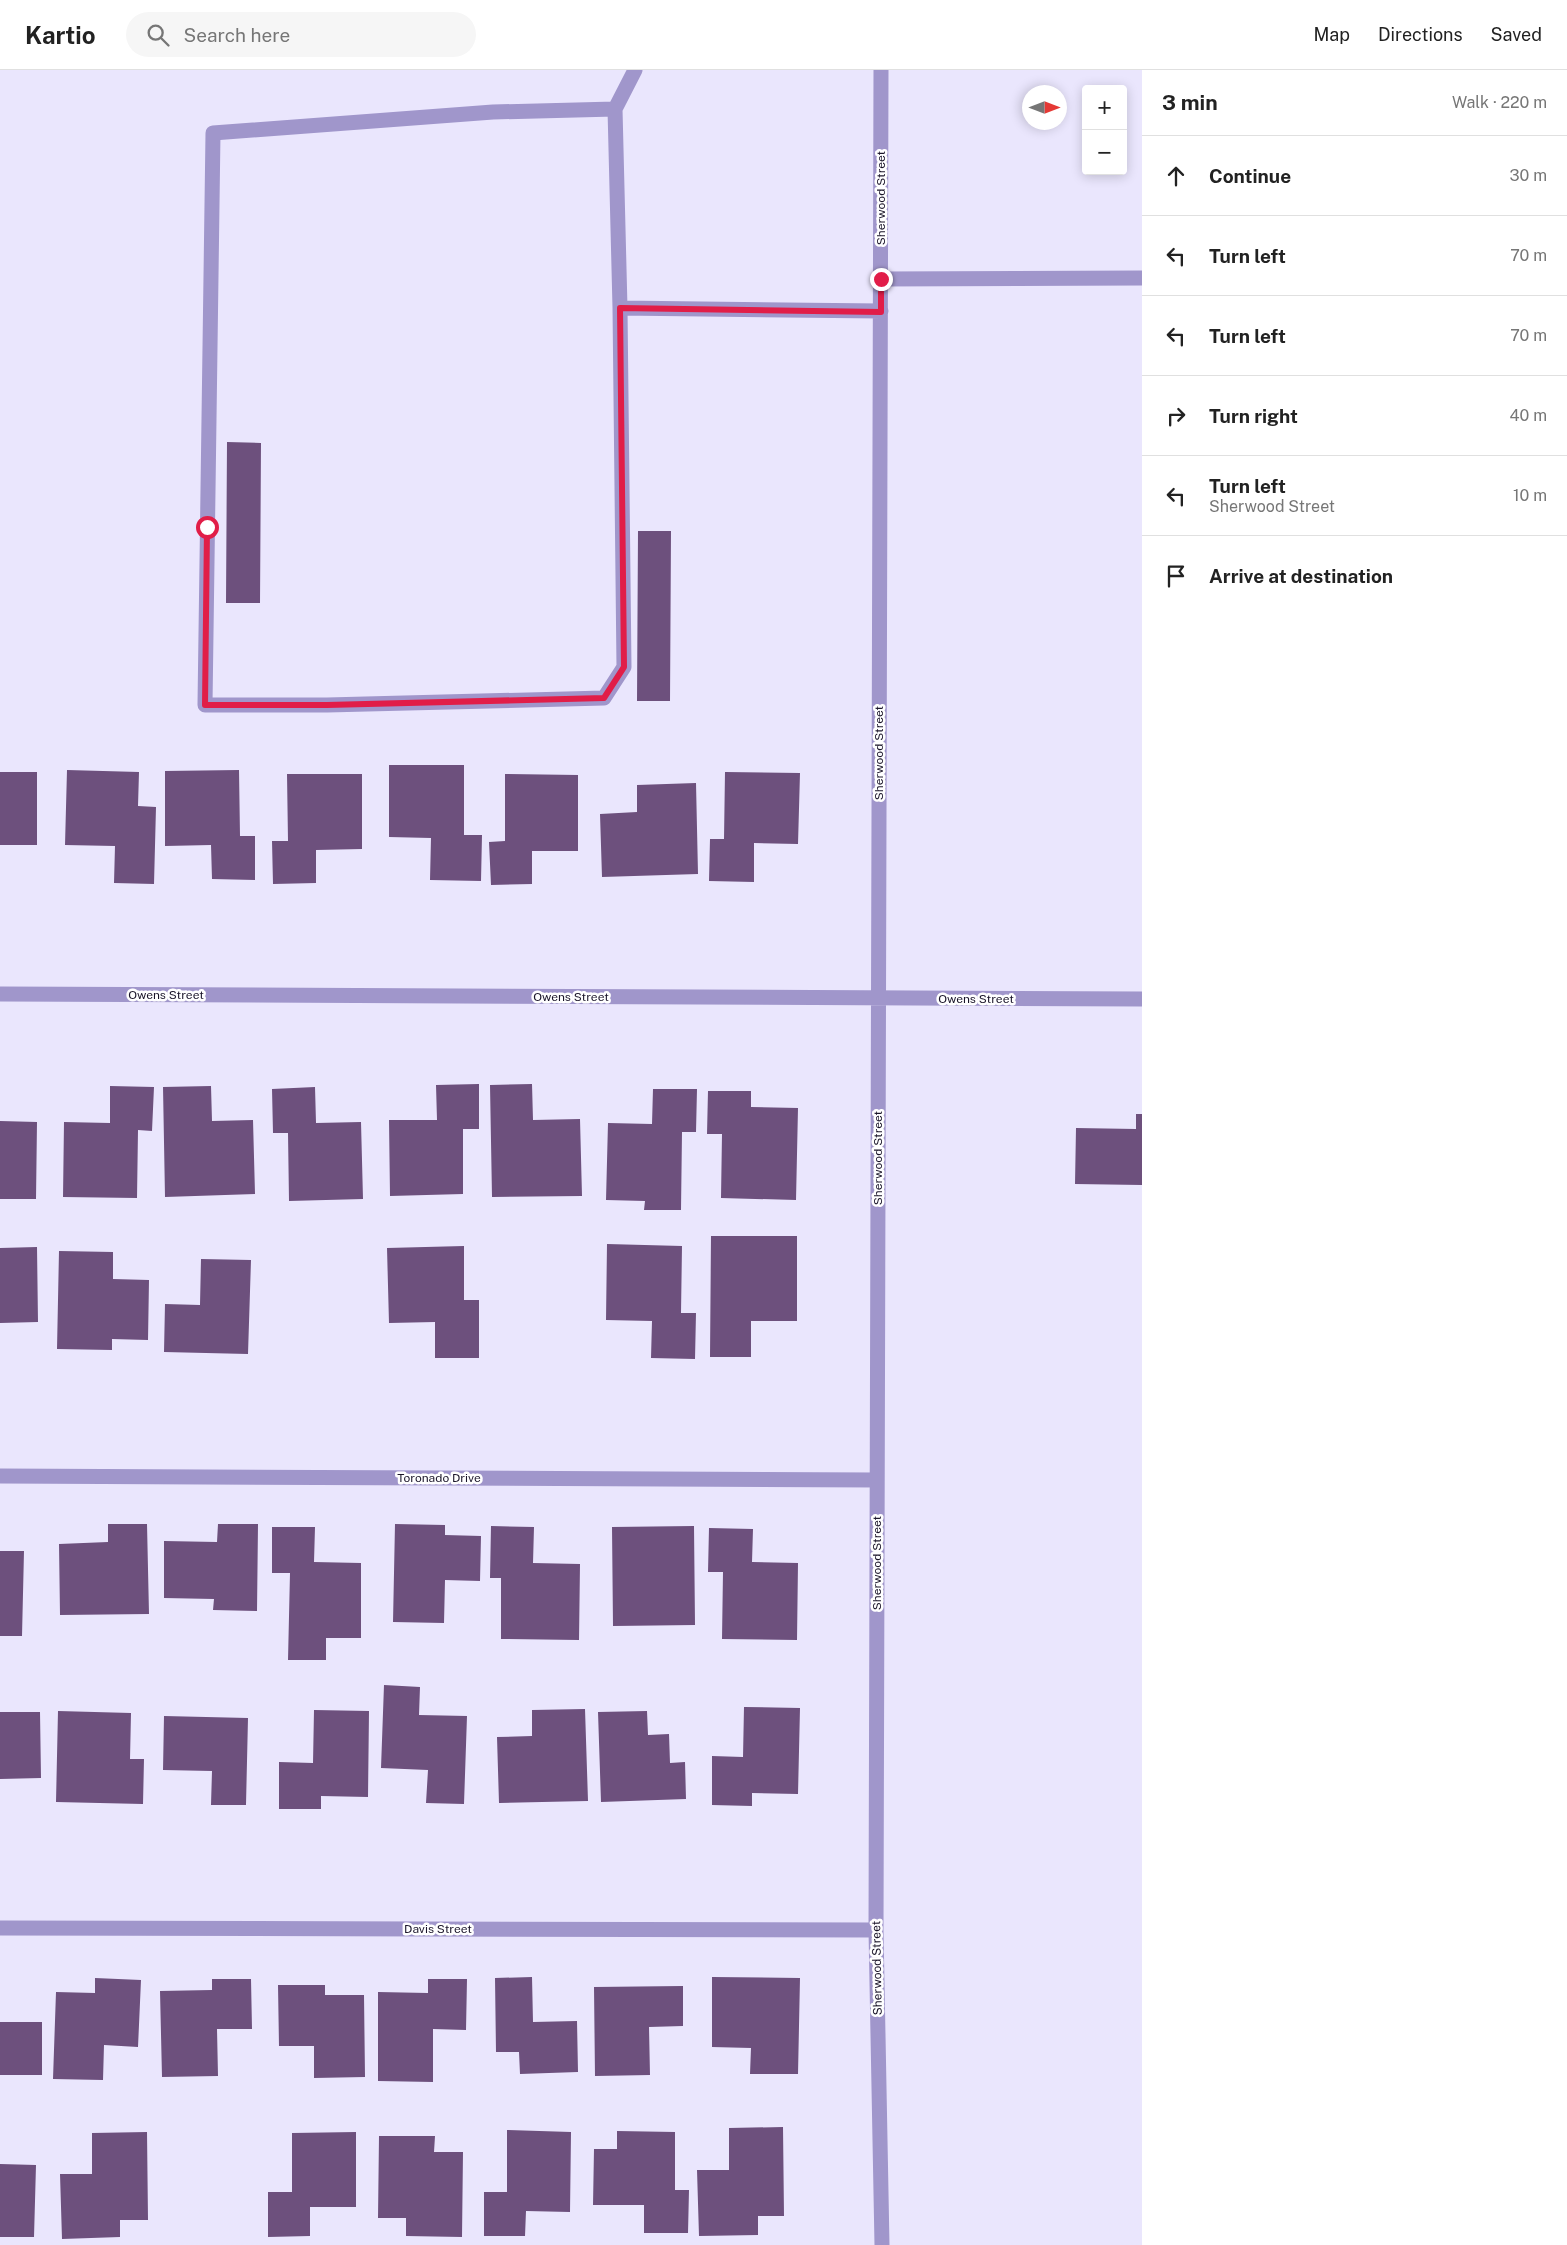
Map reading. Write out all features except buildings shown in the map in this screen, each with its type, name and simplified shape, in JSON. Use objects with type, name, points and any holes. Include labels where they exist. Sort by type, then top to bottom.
[{"type":"street","points":[[615,109],[493,112],[213,133],[205,705],[604,698],[624,667],[620,308],[615,109],[635,70]]},
{"type":"street","name":"Sherwood Street","points":[[881,70],[876,1930],[882,2245]]},
{"type":"street","points":[[881,279],[1142,278]]},
{"type":"street","points":[[620,308],[881,312]]},
{"type":"street","name":"Owens Street","points":[[0,994],[1142,999]]},
{"type":"street","name":"Toronado Drive","points":[[0,1476],[878,1480]]},
{"type":"street","name":"Davis Street","points":[[0,1928],[876,1930]]},
{"type":"route","points":[[207,527],[205,705],[327,705],[604,698],[624,667],[620,308],[881,312],[881,279]]}]
